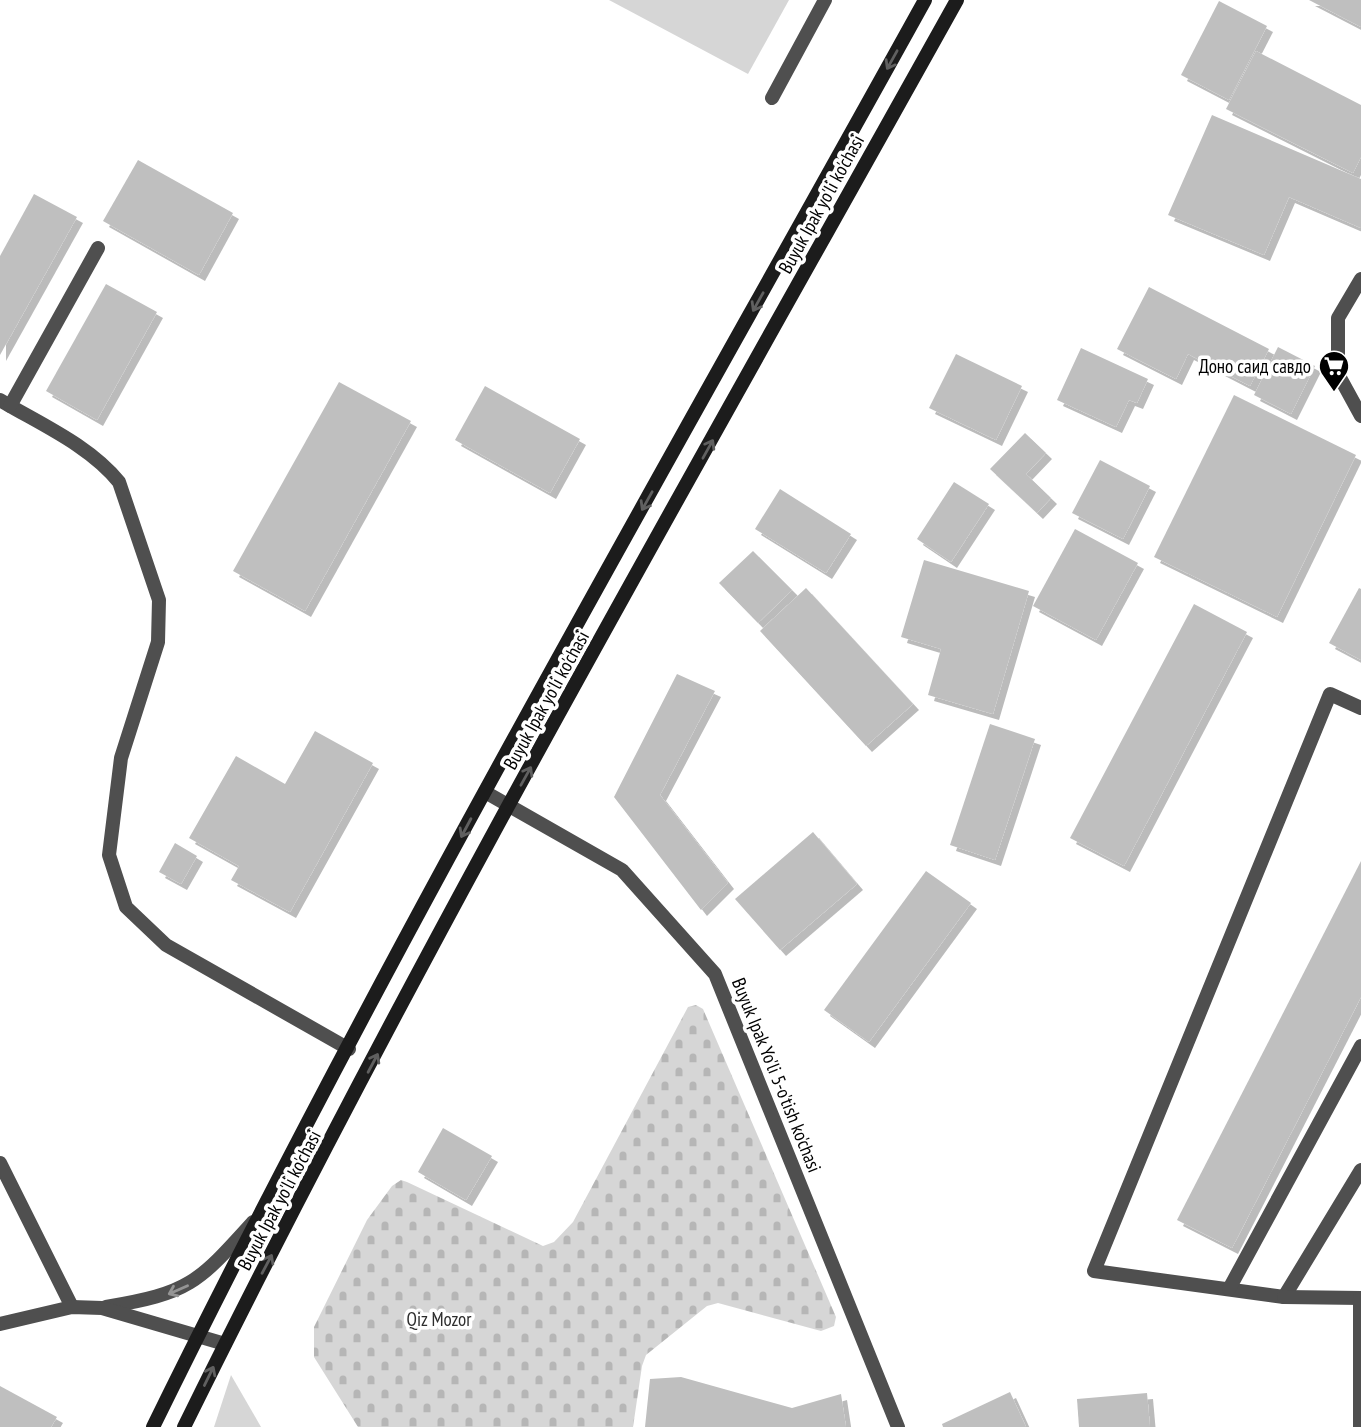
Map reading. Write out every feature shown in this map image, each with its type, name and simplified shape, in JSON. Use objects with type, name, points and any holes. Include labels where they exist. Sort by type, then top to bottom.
[{"type":"street","points":[[772,97],[825,0]]},
{"type":"street","name":"Buyuk Ipak yo'li ko'chasi","points":[[153,1427],[263,1211],[485,792],[925,0]]},
{"type":"street","name":"Buyuk Ipak yo'li ko'chasi","points":[[184,1427],[225,1344],[509,807],[957,0]]},
{"type":"street","points":[[98,248],[5,403],[87,452],[106,466],[119,482],[159,600],[158,642],[121,758],[109,855],[126,907],[166,945],[349,1049]]},
{"type":"street","points":[[1361,279],[1338,318],[1338,374],[1361,416]]},
{"type":"street","points":[[1360,1427],[1360,1298],[1284,1297],[1094,1271],[1330,694],[1361,708]]},
{"type":"street","name":"Buyuk Ipak Yo'li 5-o'tish ko'chasi","points":[[485,792],[622,870],[715,974],[898,1427]]},
{"type":"street","points":[[1228,1289],[1361,1046]]},
{"type":"street","points":[[0,1164],[72,1307]]},
{"type":"street","points":[[1284,1297],[1361,1170]]},
{"type":"street","name":"Buyuk Ipak yo'li ko'chasi","points":[[102,1308],[162,1297],[186,1287],[208,1270],[263,1211]]},
{"type":"street","points":[[0,1324],[72,1307],[102,1308],[225,1344]]},
{"type":"green space","points":[[609,0],[789,0],[748,74]]},
{"type":"green space","name":"Qiz Mozor","points":[[696,1005],[703,1009],[836,1317],[834,1326],[821,1331],[718,1303],[707,1306],[646,1355],[633,1427],[358,1427],[314,1357],[314,1327],[367,1220],[392,1186],[401,1180],[407,1182],[543,1246],[554,1242],[573,1222],[688,1007]]},
{"type":"green space","points":[[231,1375],[261,1427],[214,1427]]},
{"type":"building","points":[[1309,0],[1361,0],[1361,27]]},
{"type":"building","points":[[1219,1],[1267,26],[1229,100],[1181,75]]},
{"type":"building","points":[[1256,51],[1361,105],[1361,157],[1353,173],[1226,109]]},
{"type":"building","points":[[1212,115],[1361,179],[1361,228],[1289,197],[1264,255],[1168,215]]},
{"type":"building","points":[[138,160],[233,213],[199,275],[103,221]]},
{"type":"building","points":[[34,194],[77,217],[0,355],[0,256]]},
{"type":"building","points":[[106,284],[157,312],[97,420],[46,391]]},
{"type":"building","points":[[1149,287],[1269,349],[1250,386],[1188,354],[1176,379],[1117,349]]},
{"type":"building","points":[[1278,347],[1315,366],[1291,414],[1254,395]]},
{"type":"building","points":[[1081,348],[1148,379],[1137,403],[1129,400],[1116,427],[1057,400]]},
{"type":"building","points":[[956,354],[1022,386],[996,440],[929,408]]},
{"type":"building","points":[[339,382],[411,421],[305,611],[233,571]]},
{"type":"building","points":[[485,386],[580,439],[550,493],[455,440]]},
{"type":"building","points":[[1234,395],[1356,455],[1277,617],[1154,557]]},
{"type":"building","points":[[1025,433],[1046,453],[1026,474],[1051,498],[1037,513],[990,469]]},
{"type":"building","points":[[1100,460],[1150,486],[1123,539],[1072,513]]},
{"type":"building","points":[[954,482],[989,504],[951,562],[917,539]]},
{"type":"building","points":[[780,489],[851,534],[826,573],[755,529]]},
{"type":"building","points":[[1075,529],[1138,563],[1096,640],[1033,606]]},
{"type":"building","points":[[753,551],[792,590],[758,623],[719,583]]},
{"type":"building","points":[[924,560],[1029,591],[993,714],[928,695],[941,649],[901,637]]},
{"type":"building","points":[[806,588],[913,704],[866,746],[760,631]]},
{"type":"building","points":[[1359,588],[1361,589],[1361,660],[1329,643]]},
{"type":"building","points":[[1194,604],[1247,632],[1124,866],[1070,838]]},
{"type":"building","points":[[677,674],[715,691],[660,795],[728,883],[701,910],[614,797]]},
{"type":"building","points":[[990,724],[1035,739],[995,860],[950,845]]},
{"type":"building","points":[[315,731],[373,763],[290,912],[231,880],[239,866],[189,838],[236,756],[285,784]]},
{"type":"building","points":[[813,832],[857,884],[780,950],[735,899]]},
{"type":"building","points":[[175,843],[197,856],[181,884],[159,872]]},
{"type":"building","points":[[1361,861],[1361,997],[1232,1248],[1177,1220]]},
{"type":"building","points":[[926,871],[971,903],[869,1042],[824,1010]]},
{"type":"building","points":[[443,1128],[492,1156],[466,1200],[418,1172]]},
{"type":"building","points":[[681,1377],[792,1408],[841,1394],[846,1427],[645,1427],[650,1379]]},
{"type":"building","points":[[0,1386],[57,1417],[51,1427],[0,1427]]},
{"type":"building","points":[[1010,1392],[1026,1427],[943,1427],[942,1424]]},
{"type":"building","points":[[1147,1393],[1150,1427],[1079,1427],[1077,1399]]},
{"type":"place","name":"Доно саид савдо","points":[[1334,393]]}]
